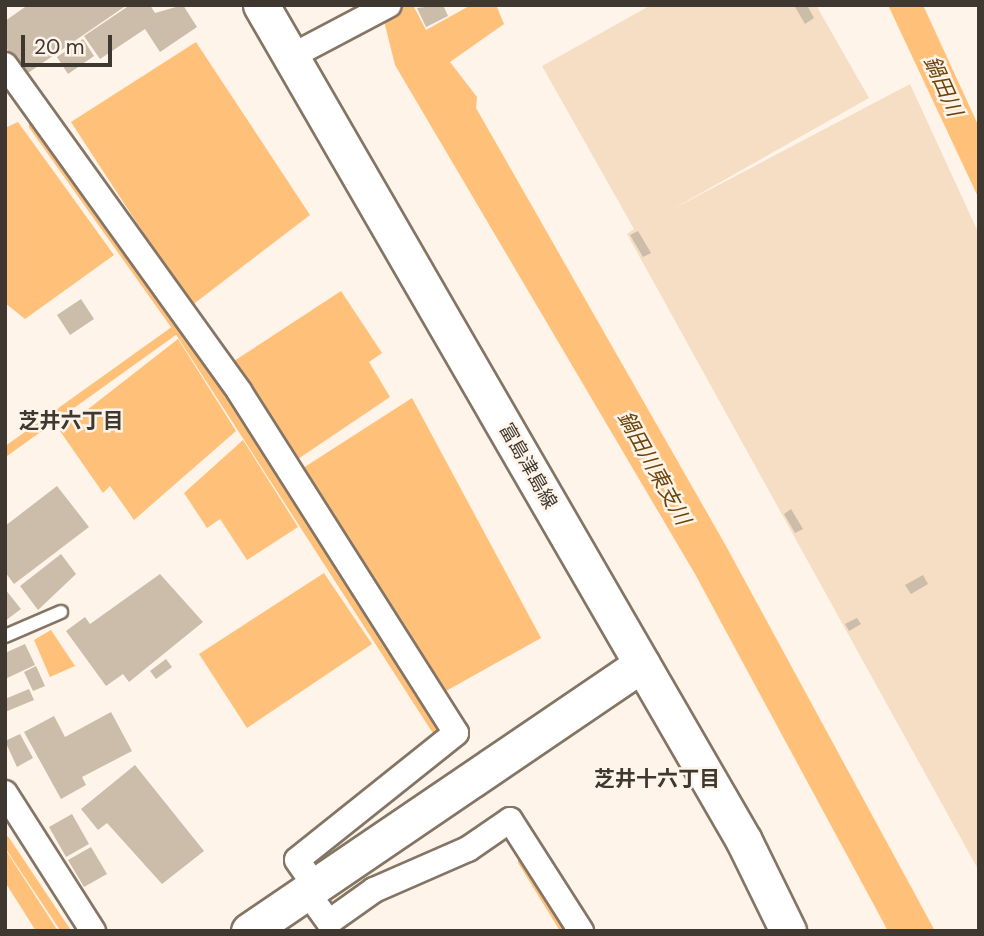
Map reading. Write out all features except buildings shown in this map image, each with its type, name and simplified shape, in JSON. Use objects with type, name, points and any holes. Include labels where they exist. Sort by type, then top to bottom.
[{"type":"main road","name":"富島津島線","points":[[261,5],[294,55],[642,664],[788,931]]},
{"type":"main road","points":[[249,931],[642,664]]},
{"type":"street","points":[[294,55],[383,9]]},
{"type":"street","points":[[5,65],[239,391],[456,733],[297,860],[329,922],[374,891],[468,849],[510,820],[580,931]]},
{"type":"street","points":[[5,793],[93,931]]},
{"type":"lane","points":[[5,636],[61,612]]},
{"type":"shaded area","points":[[651,5],[816,5],[869,98],[671,210],[910,84],[979,234],[979,871],[627,234],[634,229],[542,66]]},
{"type":"water","name":"鍋田川東支川","points":[[380,5],[413,5],[426,30],[471,5],[496,5],[504,24],[450,62],[477,97],[476,108],[726,546],[935,931],[888,931],[695,574],[395,65]]},
{"type":"water","name":"鍋田川","points":[[888,5],[923,5],[979,127],[979,199]]},
{"type":"water","points":[[196,42],[310,215],[191,306],[71,122]]},
{"type":"water","points":[[18,122],[114,255],[25,319],[5,303],[5,128]]},
{"type":"water","points":[[341,291],[382,353],[369,362],[390,397],[295,461],[231,363]]},
{"type":"water","points":[[178,339],[236,431],[134,520],[110,486],[103,493],[60,431]]},
{"type":"water","points":[[412,398],[541,638],[446,691],[300,470]]},
{"type":"water","points":[[243,440],[298,527],[247,560],[220,519],[207,528],[184,493]]},
{"type":"water","points":[[324,573],[372,644],[247,728],[199,654]]},
{"type":"water","points":[[51,630],[75,666],[50,677],[34,640]]},
{"type":"water","points":[[5,849],[58,931],[36,931],[5,882]]},
{"type":"waterway","points":[[5,451],[177,328],[33,125]]},
{"type":"waterway","points":[[177,328],[435,729]]},
{"type":"waterway","points":[[5,840],[66,931]]},
{"type":"waterway","points":[[522,861],[565,931]]},
{"type":"district","name":"芝井六丁目","points":[[71,421]]},
{"type":"district","name":"芝井十六丁目","points":[[657,779]]}]
